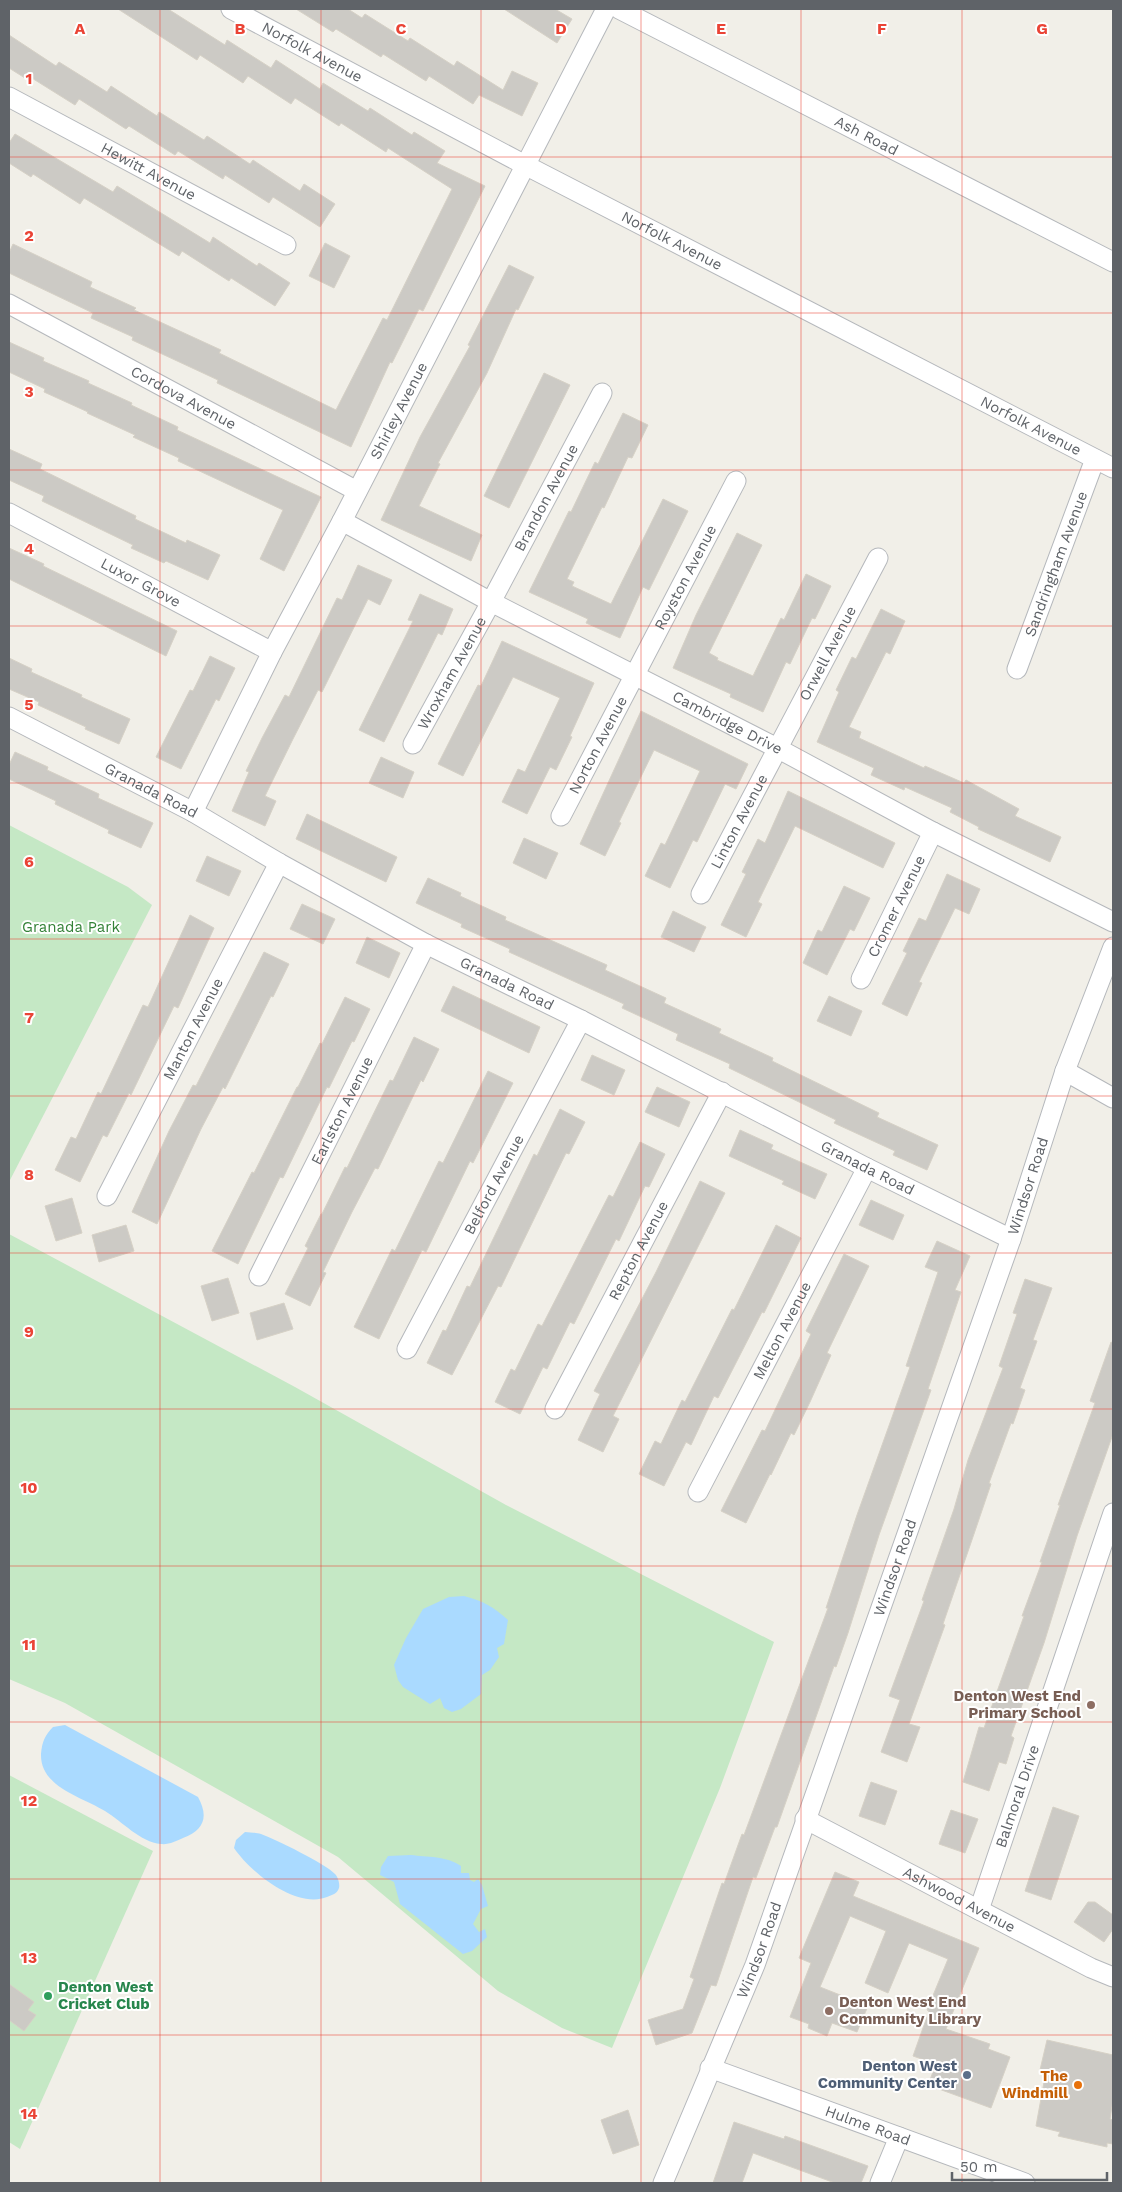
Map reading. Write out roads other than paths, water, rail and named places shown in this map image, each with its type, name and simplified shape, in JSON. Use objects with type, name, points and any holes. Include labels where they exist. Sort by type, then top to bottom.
[{"type":"street","name":"Norfolk Avenue","points":[[231,9],[525,165],[1113,468]]},
{"type":"street","name":"Shirley Avenue","points":[[193,812],[272,652],[342,521],[606,9]]},
{"type":"street","name":"Ash Road","points":[[619,9],[1113,262]]},
{"type":"street","name":"Hewitt Avenue","points":[[9,97],[286,245]]},
{"type":"street","name":"Cordova Avenue","points":[[9,304],[357,490]]},
{"type":"street","name":"Brandon Avenue","points":[[491,602],[602,393]]},
{"type":"street","name":"Sandringham Avenue","points":[[1017,669],[1095,459]]},
{"type":"street","name":"Royston Avenue","points":[[634,675],[736,481]]},
{"type":"street","name":"Luxor Grove","points":[[9,513],[272,652]]},
{"type":"street","name":"Cambridge Drive","points":[[342,521],[491,602],[778,748],[933,832],[1113,922]]},
{"type":"street","name":"Orwell Avenue","points":[[778,748],[878,558]]},
{"type":"street","name":"Wroxham Avenue","points":[[413,744],[491,602]]},
{"type":"street","name":"Norton Avenue","points":[[561,816],[634,675]]},
{"type":"street","name":"Granada Road","points":[[9,716],[193,812],[279,863],[426,944],[581,1020],[1011,1240]]},
{"type":"street","name":"Linton Avenue","points":[[702,894],[778,748]]},
{"type":"street","name":"Cromer Avenue","points":[[861,979],[933,832]]},
{"type":"street","name":"Manton Avenue","points":[[107,1196],[279,863]]},
{"type":"street","name":"Earlston Avenue","points":[[259,1276],[426,944]]},
{"type":"street","name":"Windsor Road","points":[[663,2183],[755,1965],[805,1818],[1011,1240],[1065,1071],[1113,948]]},
{"type":"street","name":"Belford Avenue","points":[[407,1349],[581,1020]]},
{"type":"street","points":[[1065,1071],[1113,1098]]},
{"type":"street","name":"Repton Avenue","points":[[555,1409],[722,1092]]},
{"type":"street","name":"Melton Avenue","points":[[698,1492],[867,1168]]},
{"type":"street","name":"Balmoral Drive","points":[[979,1910],[1113,1513]]},
{"type":"street","name":"Ashwood Avenue","points":[[805,1818],[1091,1968],[1113,1977]]},
{"type":"street","name":"Hulme Road","points":[[710,2068],[1025,2183]]},
{"type":"street","points":[[880,2183],[900,2137]]},
{"type":"water","points":[[464,1596],[488,1605],[508,1620],[504,1644],[497,1648],[499,1657],[490,1670],[482,1675],[481,1694],[461,1709],[452,1712],[444,1708],[440,1698],[430,1704],[403,1687],[398,1680],[394,1665],[406,1638],[423,1609],[449,1597]]},
{"type":"water","points":[[65,1725],[198,1797],[204,1817],[200,1827],[190,1835],[172,1842],[164,1844],[153,1842],[139,1836],[105,1811],[64,1790],[47,1775],[43,1765],[41,1750],[44,1739],[53,1727]]},
{"type":"water","points":[[245,1832],[259,1833],[322,1864],[336,1875],[339,1883],[338,1890],[331,1896],[315,1899],[302,1898],[275,1886],[251,1868],[234,1848],[236,1840]]},
{"type":"water","points":[[411,1855],[450,1860],[461,1866],[461,1873],[469,1873],[470,1880],[474,1882],[478,1879],[482,1885],[488,1906],[481,1909],[473,1924],[479,1932],[485,1929],[487,1937],[472,1951],[463,1954],[400,1904],[394,1882],[380,1875],[381,1867],[388,1856]]},
{"type":"place","name":"Denton West End Primary School","points":[[1091,1705]]},
{"type":"place","name":"Denton West Cricket Club","points":[[48,1996]]},
{"type":"place","name":"Denton West End Community Library","points":[[829,2011]]},
{"type":"place","name":"Denton West Community Center","points":[[967,2075]]},
{"type":"place","name":"The Windmill","points":[[1078,2085]]},
{"type":"park label","name":"Granada Park","points":[[71,927]]}]
